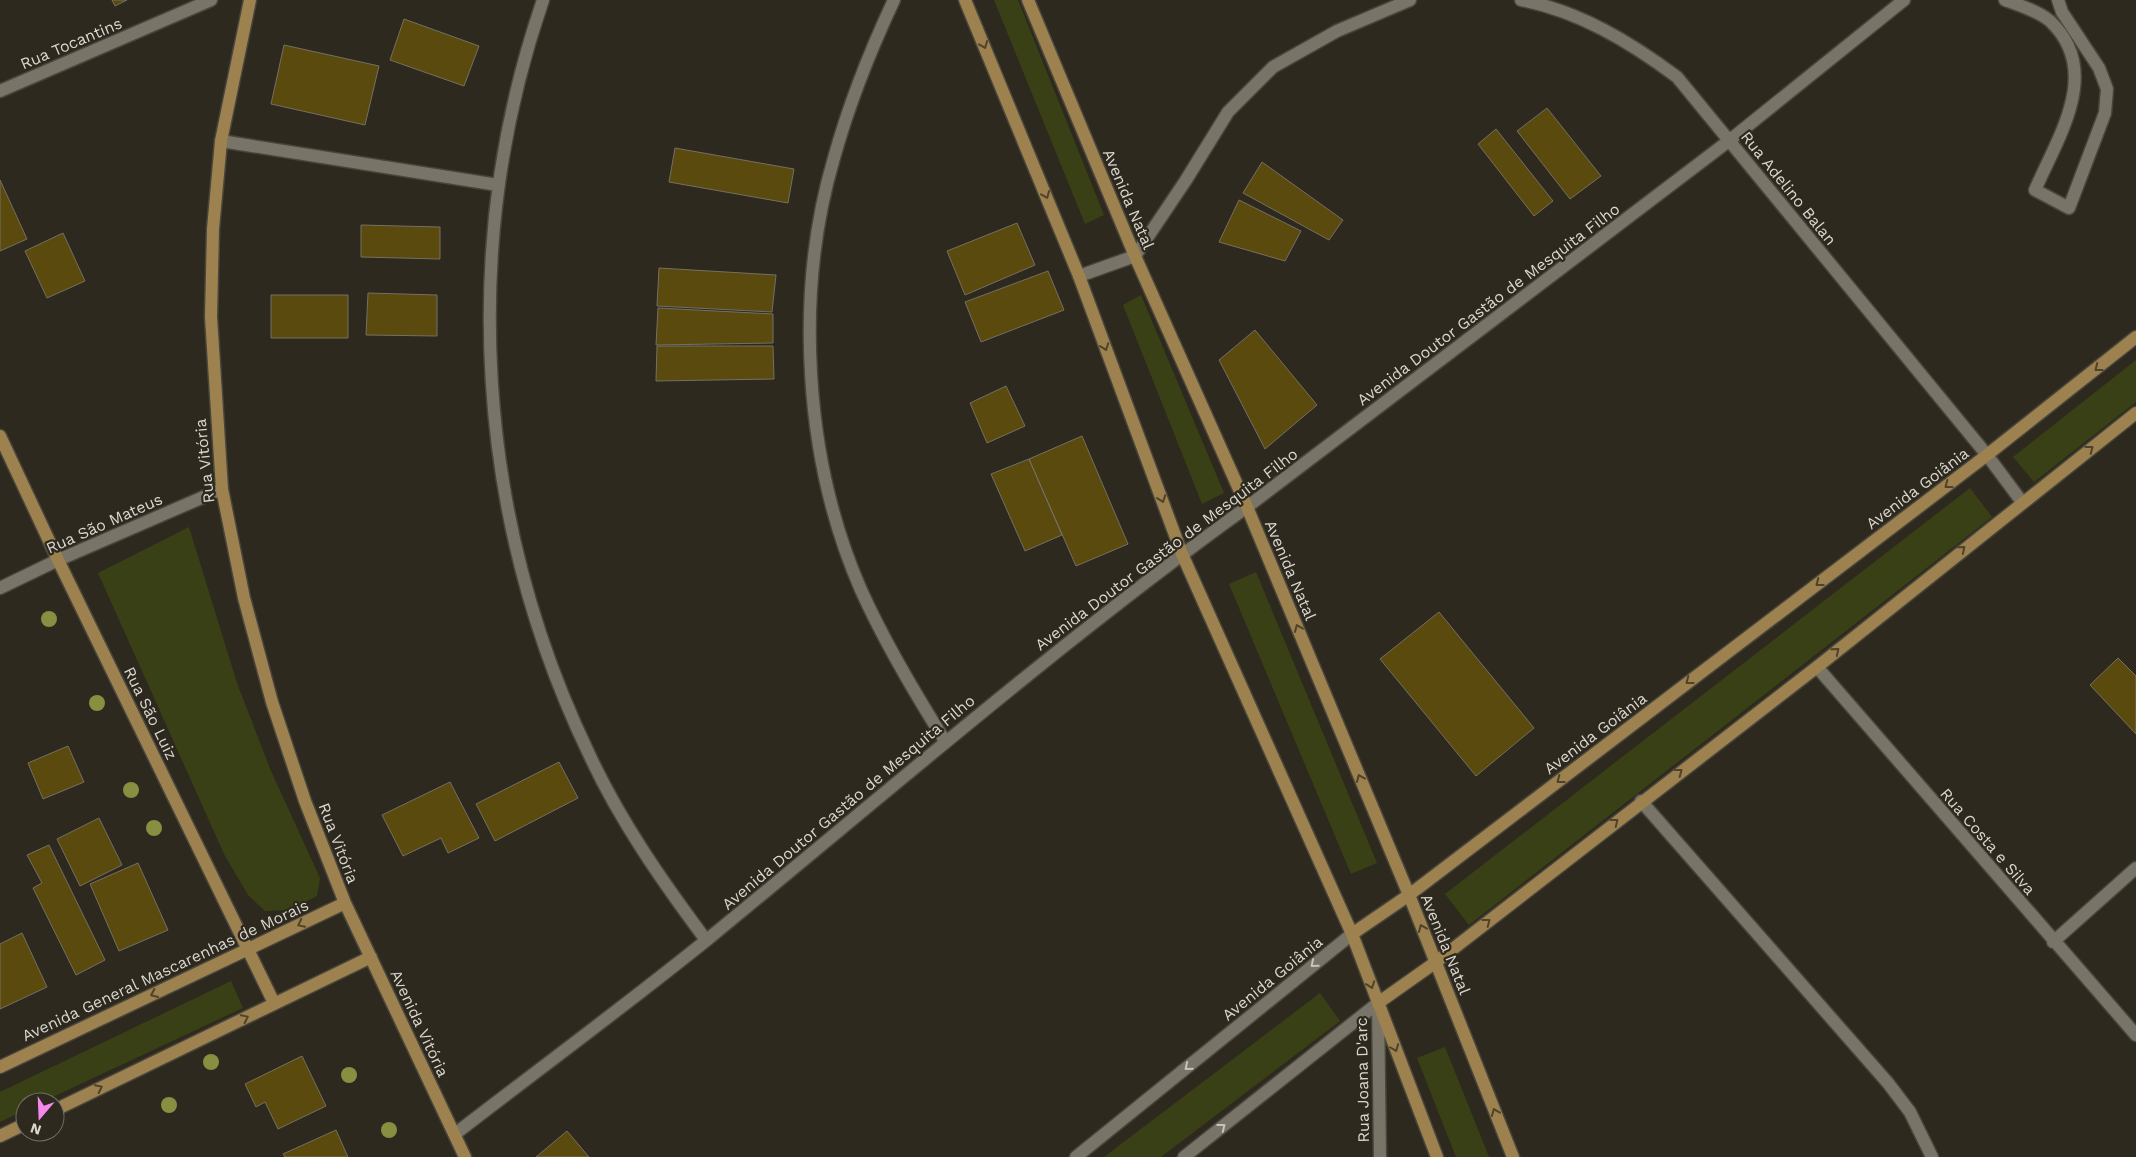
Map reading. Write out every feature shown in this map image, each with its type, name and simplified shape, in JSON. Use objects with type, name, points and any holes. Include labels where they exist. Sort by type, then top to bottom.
[{"type":"street","name":"Rua Tocantins","points":[[0,92],[211,0]]},
{"type":"street","name":"Rua Vitória","points":[[250,0],[221,141],[213,229],[211,317],[222,489],[244,598],[272,702],[305,801],[344,903]]},
{"type":"street","points":[[543,0],[530,39],[511,111],[498,185],[491,258],[490,368],[500,477],[515,548],[535,619],[559,688],[589,755],[623,820],[706,940]]},
{"type":"street","points":[[894,0],[875,40],[852,100],[833,159],[820,220],[812,282],[810,344],[814,406],[824,468],[839,528],[860,588],[887,644],[945,741]]},
{"type":"street","points":[[965,0],[1079,276],[1182,554],[1352,934],[1437,1157]]},
{"type":"street","name":"Avenida Natal","points":[[1028,0],[1135,256],[1247,507],[1409,895],[1513,1157]]},
{"type":"street","points":[[1079,276],[1135,256],[1186,180],[1228,112],[1273,67],[1337,31],[1410,0]]},
{"type":"street","name":"Rua Adelino Balan","points":[[1521,0],[1579,18],[1636,47],[1677,77],[1987,455],[2022,502]]},
{"type":"street","name":"Avenida Doutor Gastão de Mesquita Filho","points":[[454,1134],[706,940],[945,741],[1182,554],[1247,507],[1730,140],[1904,0]]},
{"type":"street","points":[[2005,0],[2049,20],[2068,46],[2074,61],[2076,82],[2073,102],[2035,190],[2069,208],[2105,113],[2107,89],[2099,68],[2062,12],[2058,0]]},
{"type":"street","points":[[221,141],[498,185]]},
{"type":"street","name":"Avenida Goiânia","points":[[1076,1157],[1352,934],[1409,895],[1987,455],[2136,338]]},
{"type":"street","points":[[1184,1157],[1378,1003],[1436,962],[1641,801],[1817,667],[2136,413]]},
{"type":"street","name":"Rua São Luiz","points":[[0,436],[58,560],[249,949],[274,1004]]},
{"type":"street","name":"Rua São Mateus","points":[[0,588],[58,560],[222,489]]},
{"type":"street","name":"Rua Costa e Silva","points":[[1817,667],[2136,1035]]},
{"type":"street","points":[[1641,801],[1888,1082],[1910,1112],[1932,1157]]},
{"type":"street","points":[[2054,942],[2136,868]]},
{"type":"street","name":"Avenida General Mascarenhas de Morais","points":[[0,1067],[344,903]]},
{"type":"street","name":"Avenida Vitória","points":[[344,903],[465,1157]]},
{"type":"street","points":[[65,1105],[370,957]]},
{"type":"street","name":"Rua Joana D'arc","points":[[1378,1003],[1380,1157]]},
{"type":"street","points":[[0,1136],[15,1129]]},
{"type":"green space","points":[[994,0],[1018,0],[1104,215],[1085,224]]},
{"type":"green space","points":[[1141,295],[1224,493],[1202,504],[1123,305]]},
{"type":"green space","points":[[2136,360],[2136,402],[2034,482],[2013,457]]},
{"type":"green space","points":[[1970,488],[1992,517],[1469,925],[1445,894]]},
{"type":"green space","points":[[189,527],[237,683],[271,771],[320,878],[317,896],[288,910],[265,911],[248,895],[225,856],[98,573]]},
{"type":"green space","points":[[1256,572],[1377,863],[1351,874],[1229,584]]},
{"type":"green space","points":[[231,981],[243,1008],[63,1092],[15,1092],[15,1115],[0,1122],[0,1092]]},
{"type":"green space","points":[[1320,993],[1340,1021],[1161,1157],[1104,1157]]},
{"type":"green space","points":[[1445,1047],[1489,1157],[1456,1157],[1417,1058]]},
{"type":"building","points":[[112,0],[127,0],[115,6]]},
{"type":"building","points":[[404,19],[479,46],[464,86],[390,60]]},
{"type":"building","points":[[284,45],[379,66],[365,125],[271,104]]},
{"type":"building","points":[[1547,108],[1601,176],[1570,199],[1517,131]]},
{"type":"building","points":[[1496,129],[1553,201],[1534,216],[1478,144]]},
{"type":"building","points":[[675,148],[794,169],[788,203],[669,182]]},
{"type":"building","points":[[1262,162],[1343,220],[1329,240],[1243,193]]},
{"type":"building","points":[[0,180],[27,239],[0,251]]},
{"type":"building","points":[[1239,200],[1301,231],[1285,261],[1219,242]]},
{"type":"building","points":[[1017,223],[1035,265],[965,295],[947,251]]},
{"type":"building","points":[[361,225],[440,227],[440,259],[361,257]]},
{"type":"building","points":[[63,233],[85,281],[47,298],[25,251]]},
{"type":"building","points":[[659,268],[776,275],[772,312],[657,306]]},
{"type":"building","points":[[1048,271],[1064,310],[981,342],[965,302]]},
{"type":"building","points":[[368,293],[437,295],[437,336],[366,335]]},
{"type":"building","points":[[271,295],[348,295],[348,338],[271,338]]},
{"type":"building","points":[[658,308],[773,314],[773,343],[656,345]]},
{"type":"building","points":[[1255,330],[1317,405],[1265,449],[1219,360]]},
{"type":"building","points":[[657,346],[773,346],[774,379],[656,381]]},
{"type":"building","points":[[1006,386],[1025,426],[987,443],[970,403]]},
{"type":"building","points":[[1082,436],[1128,544],[1076,566],[1029,459]]},
{"type":"building","points":[[1029,459],[1062,535],[1025,551],[991,474]]},
{"type":"building","points":[[1439,612],[1534,728],[1476,776],[1380,659]]},
{"type":"building","points":[[2118,658],[2136,676],[2136,734],[2090,685]]},
{"type":"building","points":[[68,746],[84,782],[43,799],[28,763]]},
{"type":"building","points":[[559,762],[578,798],[495,841],[476,804]]},
{"type":"building","points":[[450,782],[479,838],[448,853],[441,838],[403,856],[382,815]]},
{"type":"building","points":[[99,818],[122,865],[80,886],[57,839]]},
{"type":"building","points":[[49,845],[105,960],[76,975],[33,888],[42,883],[27,855]]},
{"type":"building","points":[[138,863],[168,930],[119,951],[90,884]]},
{"type":"building","points":[[22,933],[47,987],[0,1009],[0,944]]},
{"type":"building","points":[[302,1056],[326,1106],[278,1129],[265,1102],[256,1107],[245,1084]]},
{"type":"building","points":[[336,1130],[348,1157],[285,1157],[283,1154]]},
{"type":"building","points":[[567,1131],[589,1157],[536,1157]]}]
